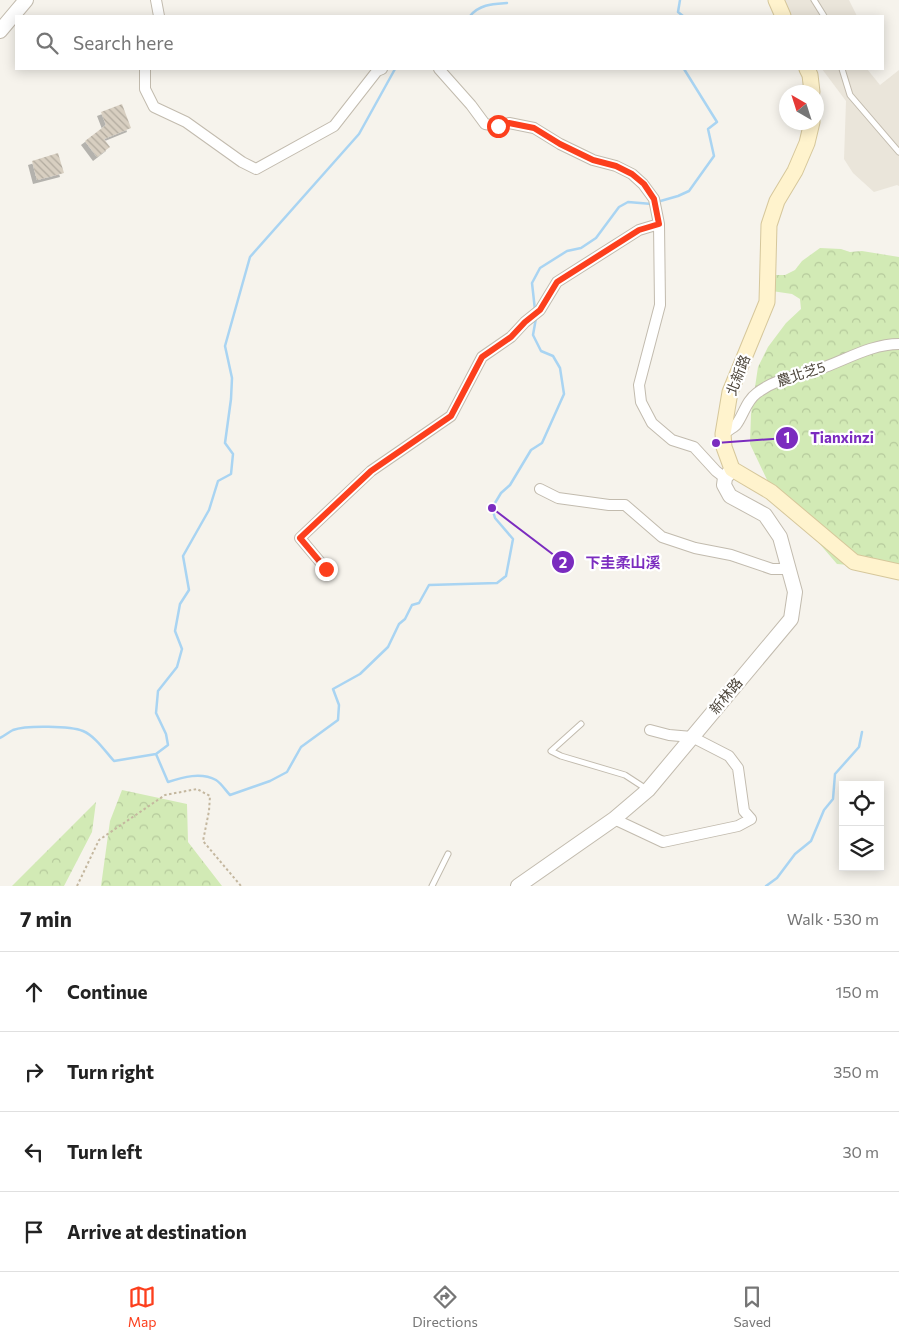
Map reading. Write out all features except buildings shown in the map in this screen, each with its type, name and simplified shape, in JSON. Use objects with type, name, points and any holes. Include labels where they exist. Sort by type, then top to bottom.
[{"type":"main road","points":[[776,0],[783,15]]},
{"type":"main road","points":[[808,70],[811,85]]},
{"type":"main road","name":"北新路","points":[[729,474],[723,434],[730,392],[767,302],[769,225],[777,201],[795,171],[807,144],[810,130]]},
{"type":"main road","points":[[729,474],[770,492],[854,562],[899,572]]},
{"type":"street","points":[[0,31],[26,0]]},
{"type":"street","points":[[156,0],[159,15]]},
{"type":"street","points":[[145,70],[145,89],[154,108],[186,122],[242,162],[256,169],[334,126],[380,70]]},
{"type":"street","points":[[440,70],[485,124],[498,126],[509,123],[534,128],[560,144],[593,160],[616,166],[632,174],[644,184],[654,199],[659,224],[660,306],[639,385],[641,402],[652,423],[672,440],[694,447],[729,474]]},
{"type":"street","points":[[326,569],[300,538],[371,471],[451,416],[482,357],[511,337],[540,310],[557,282],[639,230],[659,224]]},
{"type":"street","name":"農北芝5","points":[[723,434],[735,426],[745,406],[755,394],[777,380],[824,368],[850,356],[887,344],[899,344]]},
{"type":"street","name":"新林路","points":[[518,886],[614,819],[648,790],[791,619],[795,592],[780,537],[765,515],[730,496],[724,485],[729,474]]},
{"type":"street","points":[[540,489],[558,498],[609,505],[625,505],[662,537],[695,548],[731,555],[772,570],[789,569]]},
{"type":"street","points":[[614,819],[664,842],[738,826],[751,819],[744,811],[738,768],[729,756],[692,737],[669,735],[650,730]]},
{"type":"lane","points":[[814,0],[823,15]]},
{"type":"lane","points":[[842,70],[850,95],[899,152]]},
{"type":"lane","points":[[893,145],[899,143]]},
{"type":"lane","points":[[581,724],[551,751],[561,756],[626,775],[648,790]]},
{"type":"lane","points":[[432,886],[448,854]]},
{"type":"path","points":[[77,886],[99,840],[165,795],[197,789],[210,796],[203,841],[241,886]]},
{"type":"shaded area","points":[[784,0],[849,0],[856,15],[791,15]]},
{"type":"shaded area","points":[[823,70],[868,70],[880,85],[899,70],[899,186],[874,192],[853,173],[844,159],[846,101]]},
{"type":"green space","points":[[820,248],[841,249],[850,252],[862,251],[899,257],[899,569],[837,564],[770,486],[750,444],[751,414],[758,367],[768,347],[786,323],[801,309],[800,299],[792,294],[765,290],[760,282],[765,275],[785,275],[795,270],[802,261]]},
{"type":"green space","points":[[122,790],[187,804],[188,842],[222,886],[101,886],[110,821]]},
{"type":"green space","points":[[96,802],[92,832],[64,886],[12,886]]},
{"type":"waterway","points":[[680,0],[678,12],[682,15]]},
{"type":"waterway","points":[[471,15],[482,7],[507,3]]},
{"type":"waterway","points":[[156,754],[168,745],[166,734],[156,713],[158,691],[177,667],[182,649],[175,631],[180,604],[189,590],[183,556],[209,510],[218,481],[231,474],[233,454],[225,443],[232,378],[225,346],[250,257],[359,134],[394,70]]},
{"type":"waterway","points":[[657,202],[689,191],[714,156],[708,129],[717,122],[685,70]]},
{"type":"waterway","points":[[535,310],[532,283],[540,268],[567,251],[581,248],[596,238],[619,207],[628,202],[652,204]]},
{"type":"waterway","points":[[0,738],[19,728],[59,727],[77,729],[92,736],[114,761],[156,754],[168,782],[186,777],[204,776],[218,781],[230,795],[270,781],[287,772],[301,747],[338,720],[339,705],[333,689],[360,674],[388,647],[399,624],[405,619],[412,605],[419,603],[429,585],[497,583],[506,576],[513,539],[495,518],[492,508],[501,493],[510,485],[531,450],[542,443],[564,394],[560,368],[553,356],[541,351],[533,335],[536,318]]},
{"type":"waterway","points":[[766,886],[777,878],[795,854],[811,841],[824,810],[833,799],[835,774],[859,747],[862,732]]},
{"type":"place","name":"Tianxinzi","points":[[716,443]]},
{"type":"place","name":"下圭柔山溪","points":[[492,508]]},
{"type":"route","points":[[326,569],[300,538],[371,471],[451,416],[482,357],[511,337],[540,310],[557,282],[639,230],[659,224],[654,199],[644,184],[632,174],[616,166],[593,160],[560,144],[534,128],[509,123],[498,126]]}]
